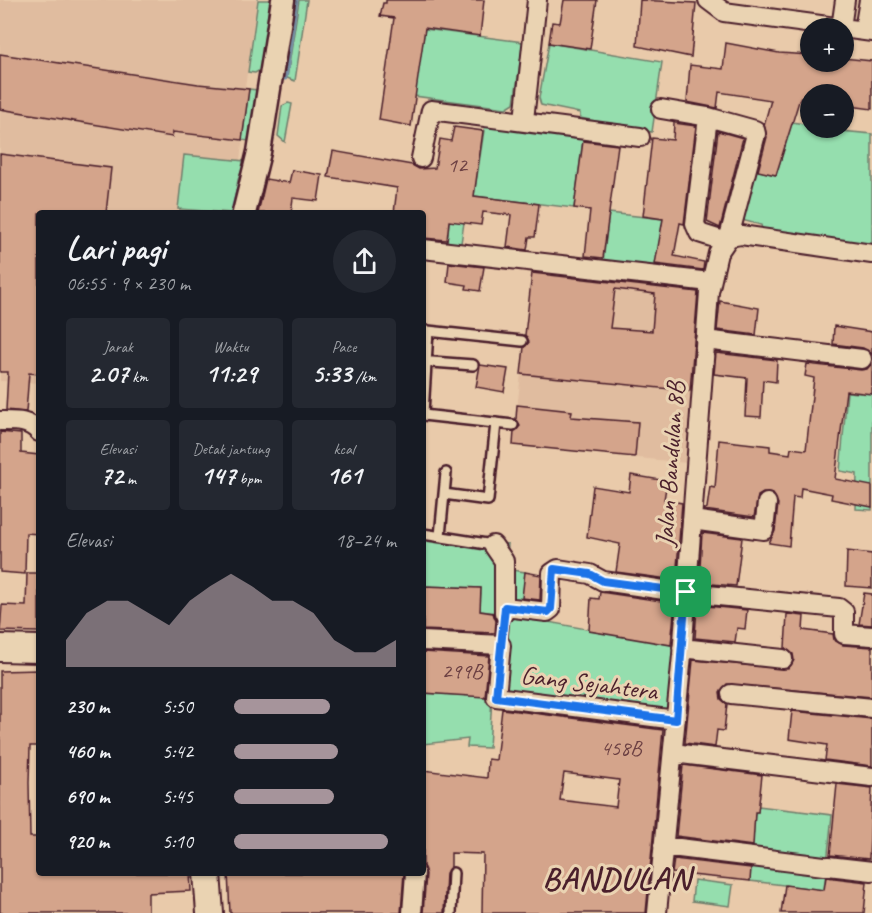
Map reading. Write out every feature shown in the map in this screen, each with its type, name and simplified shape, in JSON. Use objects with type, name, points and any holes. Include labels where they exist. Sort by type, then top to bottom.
[{"type":"main road","points":[[0,648],[36,649]]},
{"type":"main road","points":[[207,876],[210,913]]},
{"type":"street","points":[[245,210],[259,152],[283,0]]},
{"type":"street","points":[[524,120],[537,0]]},
{"type":"street","points":[[708,0],[724,12],[800,22]]},
{"type":"street","points":[[842,18],[845,0]]},
{"type":"street","points":[[868,31],[869,0]]},
{"type":"street","points":[[661,109],[708,117],[695,224],[699,233],[726,239],[741,235],[872,254]]},
{"type":"street","points":[[421,158],[431,110],[524,120],[640,137]]},
{"type":"street","name":"Jalan Bandulan 8B","points":[[657,913],[676,720],[710,282],[718,254],[726,239],[756,135],[754,130],[708,117]]},
{"type":"street","points":[[426,249],[710,282]]},
{"type":"street","points":[[705,340],[862,359]]},
{"type":"street","points":[[0,421],[23,422],[36,430]]},
{"type":"street","points":[[692,520],[764,530],[767,503]]},
{"type":"street","points":[[494,545],[504,561],[505,610],[548,612],[551,609],[552,573],[558,569],[590,574],[603,581],[839,608],[844,612],[844,634],[872,636]]},
{"type":"street","points":[[426,640],[501,645]]},
{"type":"street","name":"Gang Sejahtera","points":[[501,645],[496,697],[676,720]]},
{"type":"street","points":[[682,648],[783,659]]},
{"type":"street","points":[[731,694],[872,708]]},
{"type":"street","points":[[673,753],[872,777]]},
{"type":"street","points":[[663,846],[872,871]]},
{"type":"street","points":[[412,913],[415,876]]},
{"type":"lane","points":[[426,354],[428,331],[522,341]]},
{"type":"lane","points":[[426,365],[432,362],[473,365]]},
{"type":"lane","points":[[426,414],[513,425]]},
{"type":"lane","points":[[444,494],[488,500],[496,423]]},
{"type":"lane","points":[[440,536],[446,473]]},
{"type":"lane","points":[[426,534],[494,545]]},
{"type":"lane","points":[[501,645],[505,610]]},
{"type":"lane","points":[[451,913],[453,873]]},
{"type":"shaded area","points":[[0,0],[257,0],[245,88],[249,89],[240,160],[185,155],[178,210],[36,210],[36,383],[0,381]]},
{"type":"shaded area","points":[[533,267],[702,284],[687,463],[513,445]]},
{"type":"green space","points":[[258,0],[270,0],[260,70],[255,73],[248,72]]},
{"type":"green space","points":[[299,0],[307,0],[295,81],[287,78]]},
{"type":"green space","points":[[425,29],[523,42],[514,103],[506,108],[414,96]]},
{"type":"green space","points":[[549,43],[662,62],[652,132],[580,118],[580,113],[541,105],[539,98]]},
{"type":"green space","points":[[249,89],[257,90],[248,141],[242,140]]},
{"type":"green space","points":[[292,104],[285,142],[278,136],[282,106]]},
{"type":"green space","points":[[792,122],[800,123],[800,138],[854,138],[854,132],[872,134],[872,245],[762,229],[761,225],[738,219],[752,169],[776,175]]},
{"type":"green space","points":[[485,124],[583,139],[574,208],[474,196]]},
{"type":"green space","points":[[184,155],[245,161],[238,180],[233,210],[178,209]]},
{"type":"green space","points":[[453,193],[468,195],[460,250],[446,248]]},
{"type":"green space","points":[[609,213],[663,219],[655,269],[603,262]]},
{"type":"green space","points":[[847,392],[872,394],[872,510],[856,509],[857,474],[840,471]]},
{"type":"green space","points":[[426,537],[508,544],[506,569],[525,572],[521,617],[673,645],[669,715],[505,692],[507,614],[480,611],[481,588],[426,586]]},
{"type":"green space","points":[[426,693],[492,697],[489,748],[467,747],[468,739],[426,744]]},
{"type":"green space","points":[[758,806],[832,815],[827,863],[752,853],[755,812],[758,812]]},
{"type":"green space","points":[[751,860],[826,869],[824,890],[750,881]]},
{"type":"green space","points":[[694,880],[733,885],[730,906],[692,901]]},
{"type":"building","points":[[386,0],[484,0],[480,36],[425,28],[411,126],[379,120],[394,18],[380,16]]},
{"type":"building","points":[[564,0],[597,0],[590,49],[549,43],[552,22],[560,23]]},
{"type":"building","points":[[640,0],[696,3],[691,57],[637,46]]},
{"type":"building","points":[[726,43],[779,53],[800,54],[800,72],[854,72],[854,59],[872,61],[872,109],[854,107],[854,84],[800,84],[800,98],[776,175],[758,171],[767,137],[764,125],[771,100],[719,92],[717,108],[687,102],[690,65],[723,69]]},
{"type":"building","points":[[0,54],[198,84],[249,89],[242,140],[173,132],[172,137],[0,109]]},
{"type":"building","points":[[674,123],[696,126],[684,224],[680,223],[674,256],[704,262],[703,270],[655,264],[663,219],[643,216],[652,138],[673,140]]},
{"type":"building","points":[[454,127],[483,131],[474,196],[539,204],[535,237],[529,237],[527,250],[507,247],[511,215],[483,212],[481,225],[449,221],[447,240],[426,238],[426,210],[394,210],[397,188],[328,177],[333,151],[412,165],[419,169],[435,168],[440,139],[451,141]]},
{"type":"building","points":[[718,131],[743,138],[720,228],[707,222]]},
{"type":"building","points":[[583,141],[618,145],[603,258],[585,256],[590,210],[574,208]]},
{"type":"building","points":[[0,154],[111,168],[106,210],[36,210],[36,374],[29,373],[26,412],[6,410],[8,372],[0,372]]},
{"type":"building","points":[[292,170],[322,175],[318,201],[293,198],[291,210],[259,210],[266,179],[289,183]]},
{"type":"building","points":[[449,263],[484,267],[480,291],[466,289],[467,285],[447,282]]},
{"type":"building","points":[[532,273],[698,292],[690,391],[521,374],[524,347],[529,342],[525,335]],"holes":[[[615,289],[655,294],[652,331],[610,328]]]},
{"type":"building","points":[[720,301],[759,308],[756,335],[717,330]]},
{"type":"building","points":[[834,326],[872,332],[872,354],[863,348],[833,344]]},
{"type":"building","points":[[716,353],[777,360],[776,382],[763,380],[761,417],[745,416],[747,378],[714,374]]},
{"type":"building","points":[[872,363],[872,394],[846,391],[835,479],[872,486],[872,507],[831,499],[832,494],[801,488],[800,498],[793,497],[789,546],[769,543],[775,531],[778,504],[773,494],[763,493],[758,496],[754,517],[704,510],[707,508],[710,487],[715,488],[719,440],[770,446],[770,451],[790,454],[791,448],[806,450],[814,378],[805,376],[807,364],[861,370],[867,369]]},
{"type":"building","points":[[480,365],[508,369],[504,392],[476,387]]},
{"type":"building","points":[[517,405],[572,411],[571,417],[638,422],[635,457],[513,445],[514,431],[520,426],[516,419]]},
{"type":"building","points":[[0,432],[21,434],[21,453],[36,455],[36,534],[26,533],[25,574],[0,572]]},
{"type":"building","points":[[631,475],[667,481],[664,500],[682,503],[676,580],[616,572],[620,544],[587,537],[593,486],[629,492]]},
{"type":"building","points":[[702,533],[742,538],[736,586],[699,583]]},
{"type":"building","points":[[847,551],[872,554],[872,588],[846,586]]},
{"type":"building","points":[[525,572],[541,575],[540,600],[522,598]]},
{"type":"building","points":[[27,573],[36,573],[36,632],[0,631],[2,605],[26,606]]},
{"type":"building","points":[[426,586],[481,588],[480,611],[493,613],[496,621],[495,633],[426,630]]},
{"type":"building","points":[[600,592],[675,603],[671,645],[589,631],[591,598],[599,599]]},
{"type":"building","points":[[864,593],[872,594],[872,625],[859,624]]},
{"type":"building","points":[[697,605],[747,610],[745,629],[737,628],[735,642],[695,638]]},
{"type":"building","points":[[787,614],[804,616],[803,630],[833,634],[834,640],[843,645],[872,647],[872,697],[727,684],[720,693],[721,699],[727,704],[724,731],[717,730],[715,747],[685,743],[693,660],[788,669],[794,660],[793,654],[785,648]]},
{"type":"building","points":[[426,652],[489,656],[485,697],[426,693]]},
{"type":"building","points":[[36,670],[36,746],[30,746],[29,783],[30,837],[36,837],[36,876],[190,876],[191,891],[148,893],[148,913],[0,913],[0,671]]},
{"type":"building","points":[[502,709],[663,730],[646,913],[482,913],[483,854],[451,853],[451,867],[446,873],[444,913],[423,913],[426,876],[426,770],[487,778],[488,759],[496,760]],"holes":[[[564,773],[619,780],[616,807],[560,800]]]},
{"type":"building","points":[[792,711],[872,719],[872,766],[825,760],[827,745],[789,739]]},
{"type":"building","points":[[683,765],[762,775],[758,812],[755,812],[753,846],[676,836]]},
{"type":"building","points":[[837,784],[872,788],[869,859],[830,855]]},
{"type":"building","points":[[674,859],[751,868],[750,881],[672,873]]},
{"type":"building","points":[[228,876],[404,876],[401,913],[230,913]]},
{"type":"building","points":[[826,877],[867,882],[864,913],[781,913],[785,885],[824,890]]},
{"type":"waterway","points":[[285,78],[296,0]]},
{"type":"waterway","points":[[234,206],[244,169]]},
{"type":"district","name":"BANDULAN","points":[[617,878]]},
{"type":"route","points":[[554,569],[590,574],[603,581],[686,592],[676,720],[496,697],[505,607],[548,612],[551,609],[554,569]]}]
